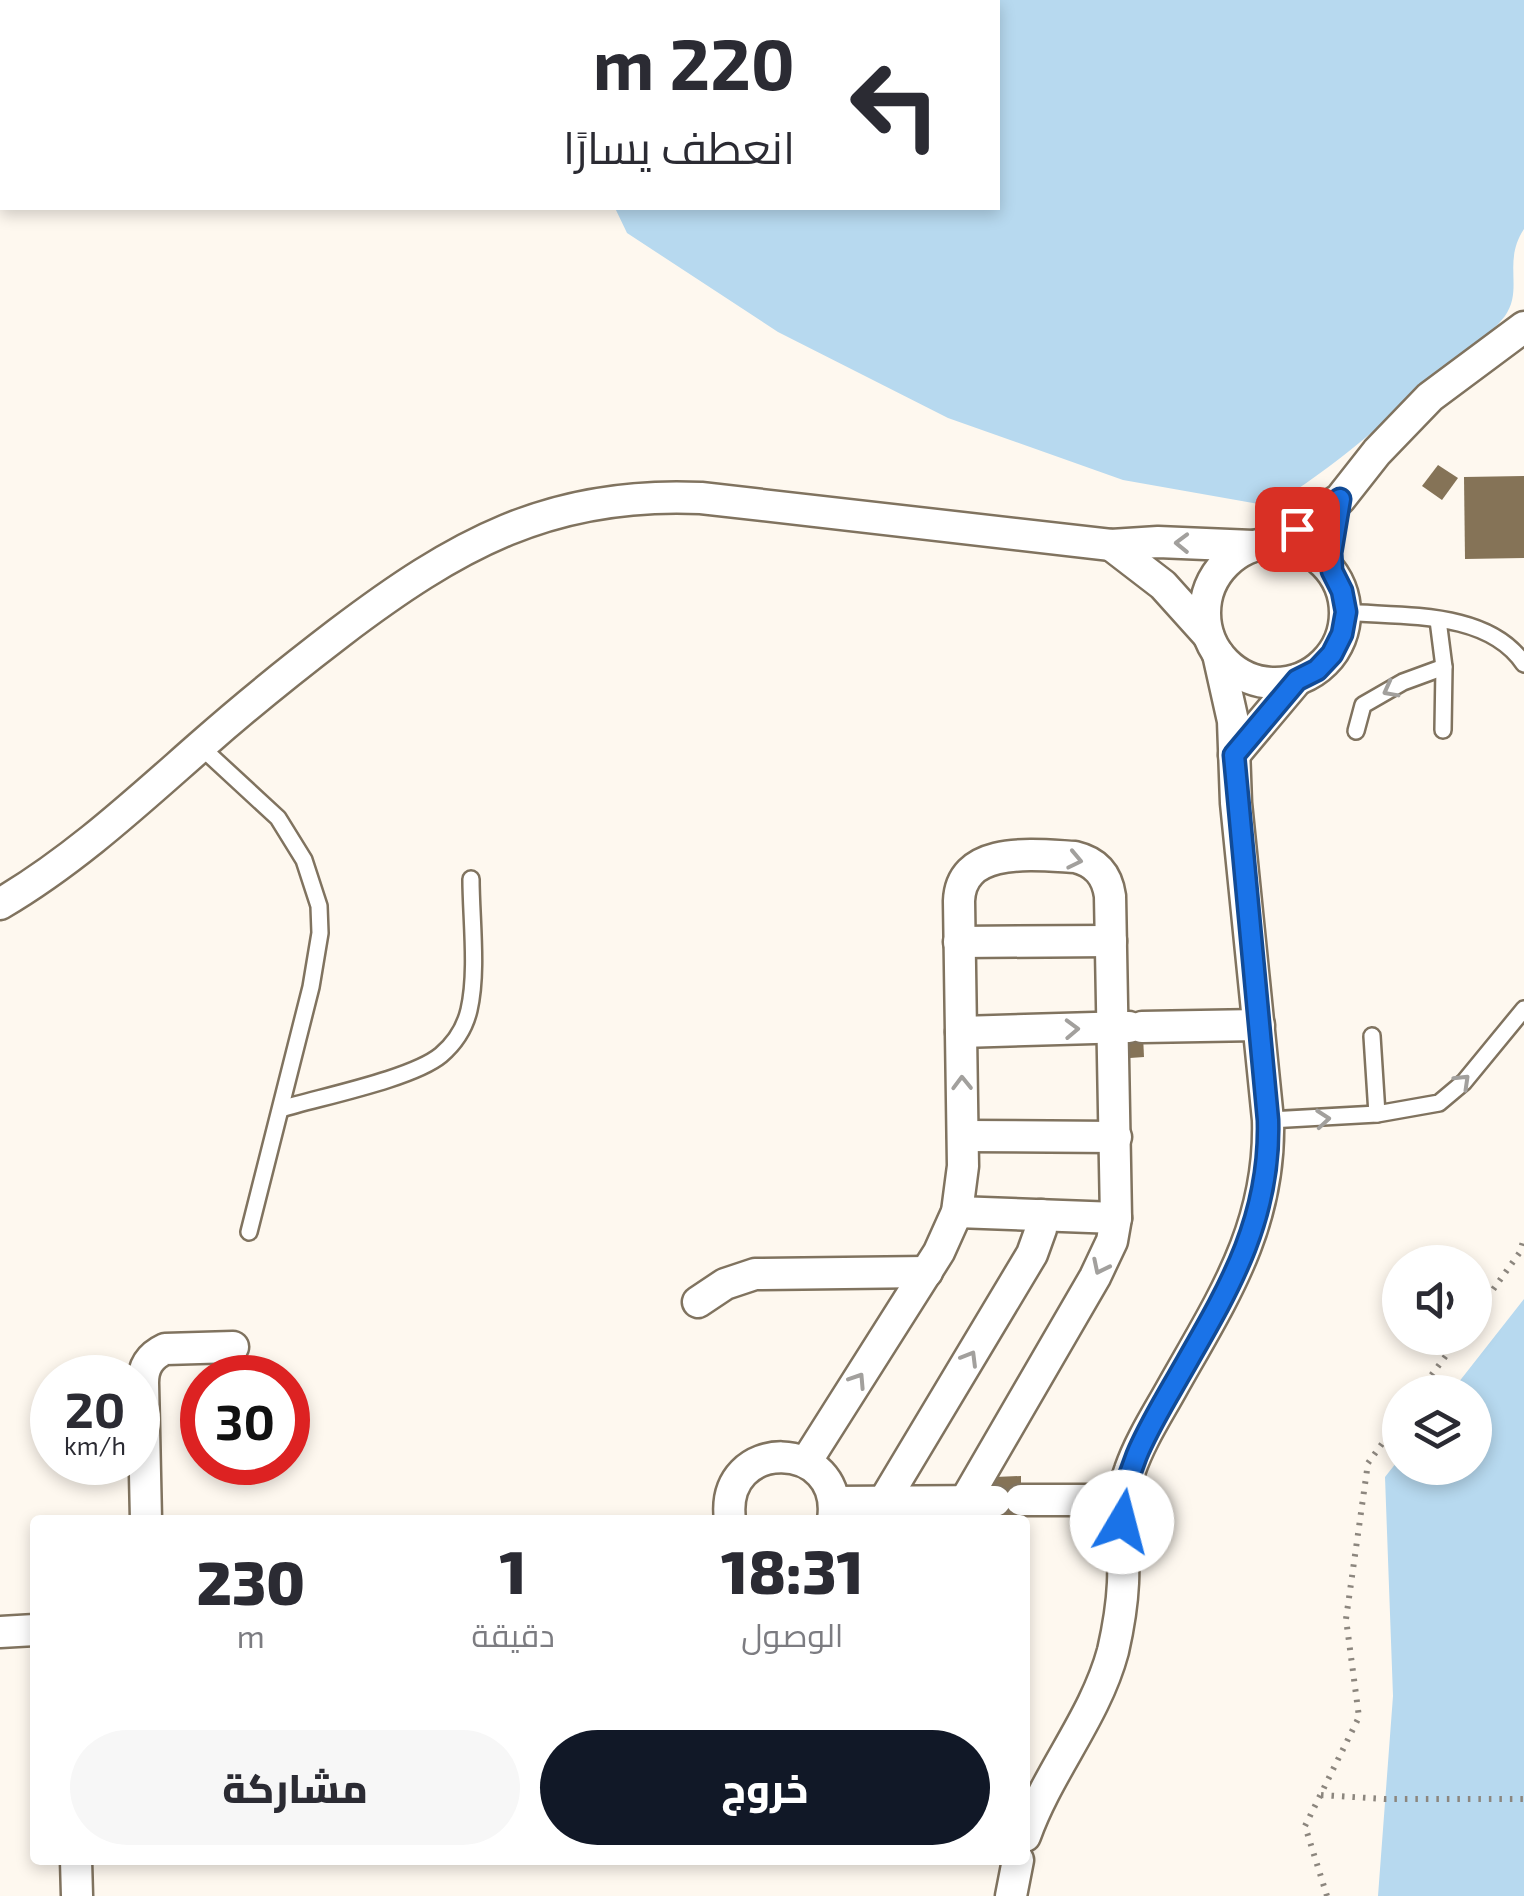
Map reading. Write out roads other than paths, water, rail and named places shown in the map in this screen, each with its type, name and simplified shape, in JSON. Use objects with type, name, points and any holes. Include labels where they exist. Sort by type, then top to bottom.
[{"type":"street","points":[[1030,1824],[1105,1678],[1120,1617],[1122,1500],[1128,1475],[1145,1435],[1228,1290],[1254,1230],[1268,1166],[1268,1120],[1228,687],[1204,614],[1208,592],[1217,572],[1233,556],[1263,544],[1340,499],[1376,452],[1430,397],[1524,328]]},
{"type":"street","points":[[0,904],[98,836],[288,672],[441,562],[518,524],[600,502],[634,497],[700,498],[1111,545],[1263,544],[1306,551],[1332,571],[1342,591],[1346,612],[1342,634],[1332,654],[1317,670],[1297,680],[1254,680],[1234,670],[1163,586],[1111,545]]},
{"type":"street","points":[[1332,571],[1332,534],[1340,499]]},
{"type":"street","points":[[1234,755],[1297,680]]},
{"type":"street","points":[[806,1462],[927,1272],[957,1212],[962,1189],[963,1136],[959,891],[973,867],[990,859],[1063,856],[1086,860],[1103,875],[1110,896],[1111,941],[1128,1027],[1116,1137],[1116,1218],[1096,1277],[964,1501]]},
{"type":"street","points":[[959,942],[1111,941]]},
{"type":"street","points":[[961,1032],[1259,1025]]},
{"type":"street","points":[[963,1136],[1116,1137]]},
{"type":"street","points":[[957,1212],[1116,1218]]},
{"type":"street","points":[[891,1511],[1032,1254],[1042,1215]]},
{"type":"street","points":[[698,1302],[725,1284],[755,1274],[927,1272]]},
{"type":"street","points":[[146,1515],[146,1366],[165,1349],[233,1347]]},
{"type":"street","points":[[730,1515],[731,1493],[748,1468],[776,1456],[806,1462],[820,1472],[830,1486],[834,1511],[891,1511],[964,1501],[1122,1500]]},
{"type":"street","points":[[0,1632],[30,1630]]},
{"type":"street","points":[[76,1865],[77,1896]]},
{"type":"street","points":[[1011,1896],[1017,1865]]},
{"type":"lane","points":[[1346,612],[1438,620],[1482,629],[1510,646],[1524,664]]},
{"type":"lane","points":[[1438,620],[1444,667],[1443,730]]},
{"type":"lane","points":[[1356,731],[1363,705],[1403,682],[1444,667]]},
{"type":"lane","points":[[200,746],[278,818],[304,860],[319,906],[317,960],[248,1232]]},
{"type":"lane","points":[[281,1108],[411,1071],[441,1055],[453,1042],[462,1028],[472,994],[471,878]]},
{"type":"lane","points":[[1268,1120],[1377,1114],[1439,1103],[1464,1082],[1524,1010]]},
{"type":"lane","points":[[1372,1036],[1377,1114]]},
{"type":"water","points":[[1000,0],[1524,0],[1524,229],[1514,253],[1513,296],[1505,316],[1362,441],[1270,506],[1123,480],[948,418],[778,332],[627,233],[616,210],[1000,210]]},
{"type":"water","points":[[1524,1299],[1524,1896],[1378,1896],[1393,1696],[1385,1485],[1492,1485],[1492,1375],[1464,1375],[1480,1355],[1492,1355],[1492,1340]]}]
